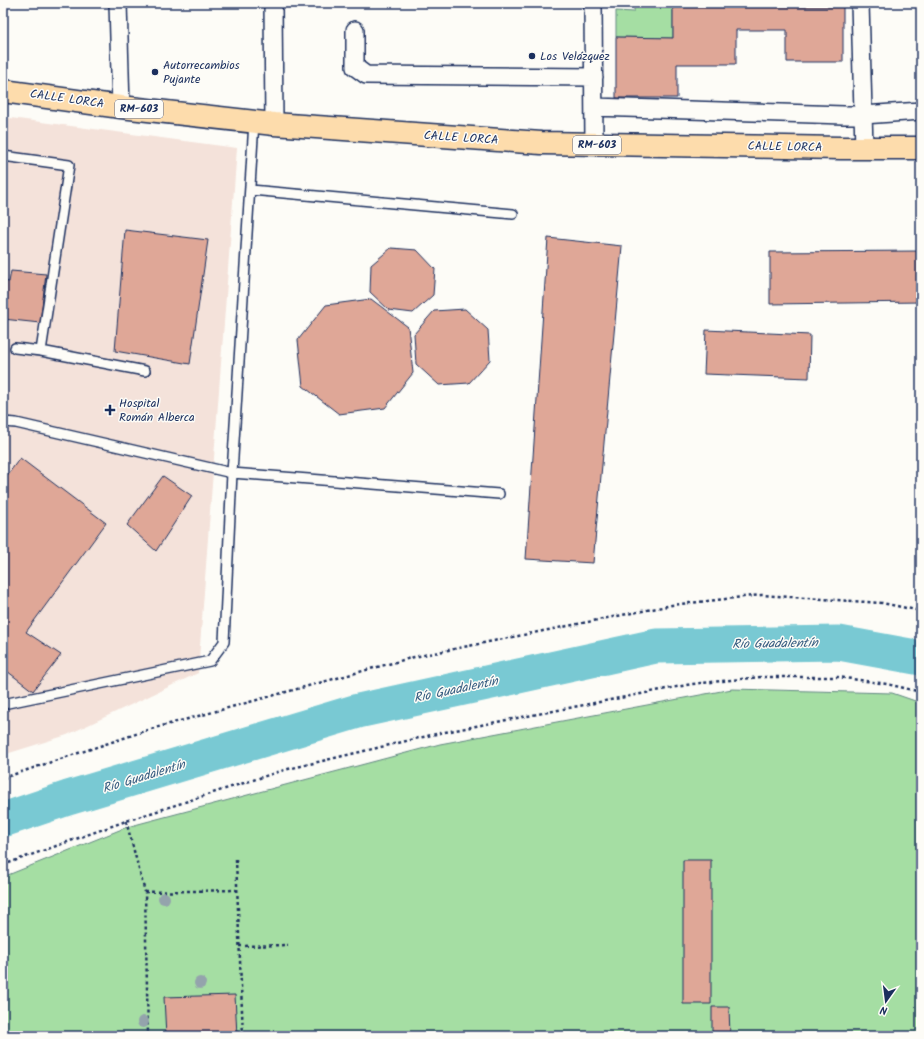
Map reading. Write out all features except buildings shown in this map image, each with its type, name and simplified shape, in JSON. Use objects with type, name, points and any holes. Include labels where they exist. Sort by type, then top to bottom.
[{"type":"main road","name":"CALLE LORCA","points":[[3,91],[121,107],[264,123],[540,144],[921,148]]},
{"type":"street","points":[[118,3],[121,107]]},
{"type":"street","points":[[264,123],[273,3]]},
{"type":"street","points":[[593,3],[594,145]]},
{"type":"street","points":[[860,3],[864,148]]},
{"type":"street","points":[[355,30],[355,67],[366,75],[594,77]]},
{"type":"street","points":[[594,107],[863,115],[921,111]]},
{"type":"lane","points":[[3,704],[210,661],[224,642],[232,473],[251,190],[264,123]]},
{"type":"lane","points":[[3,156],[69,166],[41,351]]},
{"type":"lane","points":[[251,190],[514,214]]},
{"type":"lane","points":[[15,348],[41,351],[145,371]]},
{"type":"lane","points":[[3,422],[16,423],[232,473],[499,494]]},
{"type":"path","points":[[3,778],[151,729],[414,657],[672,605],[761,595],[882,603],[921,611]]},
{"type":"path","points":[[3,865],[126,821],[284,770],[440,733],[692,684],[761,676],[838,677],[887,684],[921,692]]},
{"type":"path","points":[[126,821],[145,892],[148,1036]]},
{"type":"path","points":[[236,859],[236,890],[243,1036]]},
{"type":"path","points":[[145,892],[236,890]]},
{"type":"path","points":[[239,946],[288,945]]},
{"type":"shaded area","name":"Hospital Román Alberca","points":[[3,117],[237,148],[198,673],[67,735],[3,755]]},
{"type":"green space","points":[[634,3],[673,3],[673,38],[616,37],[616,11],[634,12]]},
{"type":"green space","points":[[732,689],[892,693],[921,703],[921,1036],[3,1036],[3,877],[127,827],[440,744]]},
{"type":"waterway","name":"Río Guadalentín","points":[[3,820],[68,798],[358,711],[656,646],[839,643],[921,658]]},
{"type":"place","name":"Los Velázquez","points":[[532,56]]},
{"type":"place","name":"Autorrecambios Pujante","points":[[155,72]]},
{"type":"place","name":"Hospital Román Alberca","points":[[110,410]]}]
